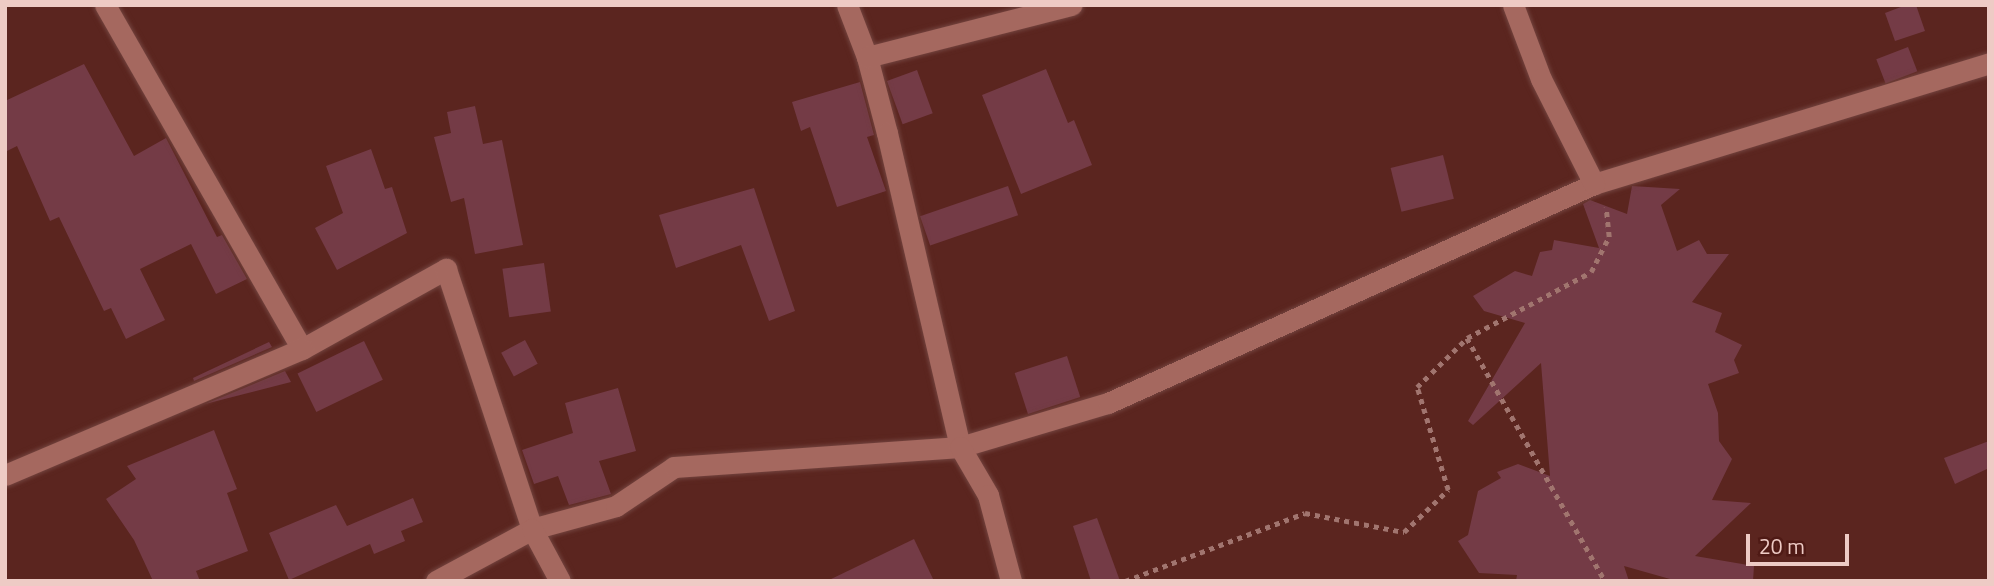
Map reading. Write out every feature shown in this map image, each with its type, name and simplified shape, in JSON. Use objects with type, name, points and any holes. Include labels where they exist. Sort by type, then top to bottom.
[{"type":"street","points":[[105,5],[302,349]]},
{"type":"street","points":[[847,5],[867,57],[960,447],[988,495],[1011,581]]},
{"type":"street","points":[[867,57],[1071,5]]},
{"type":"street","points":[[1514,5],[1541,79],[1594,184]]},
{"type":"street","points":[[436,581],[532,529],[616,506],[674,467],[960,447],[1108,402],[1594,184],[1989,64]]},
{"type":"street","points":[[5,475],[302,349],[446,269],[532,529],[560,581]]},
{"type":"path","points":[[1125,581],[1305,513],[1404,532],[1448,490],[1417,387],[1466,338],[1591,272],[1609,237],[1607,209],[1594,184]]},
{"type":"path","points":[[1466,338],[1605,581]]},
{"type":"building","points":[[1906,5],[1916,5],[1925,31],[1895,41],[1885,13]]},
{"type":"building","points":[[1908,47],[1917,71],[1886,83],[1876,59]]},
{"type":"building","points":[[84,64],[134,156],[166,138],[217,237],[222,235],[247,279],[216,294],[191,244],[140,269],[165,320],[126,339],[111,308],[104,311],[59,217],[50,221],[17,146],[5,152],[5,101]]},
{"type":"building","points":[[1046,69],[1068,123],[1074,120],[1092,165],[1021,194],[982,95]]},
{"type":"building","points":[[917,70],[933,113],[903,124],[887,81]]},
{"type":"building","points":[[860,82],[874,135],[867,137],[886,191],[837,207],[810,127],[801,131],[792,102]]},
{"type":"building","points":[[475,106],[483,144],[502,140],[523,245],[475,254],[464,198],[451,202],[434,137],[451,133],[447,112]]},
{"type":"building","points":[[371,149],[385,189],[392,187],[407,233],[337,270],[315,228],[343,213],[326,166]]},
{"type":"building","points":[[1443,155],[1454,199],[1401,212],[1391,168]]},
{"type":"building","points":[[1008,186],[1018,215],[930,246],[920,216]]},
{"type":"building","points":[[1632,186],[1680,189],[1661,205],[1677,251],[1699,240],[1707,254],[1729,254],[1692,302],[1722,313],[1715,332],[1742,345],[1734,360],[1739,373],[1708,384],[1718,413],[1719,441],[1732,459],[1712,500],[1751,503],[1695,556],[1754,566],[1753,581],[1677,581],[1624,566],[1629,581],[1516,581],[1517,575],[1479,573],[1458,541],[1468,535],[1478,491],[1501,478],[1497,472],[1518,464],[1550,476],[1541,363],[1473,425],[1468,421],[1525,323],[1484,311],[1473,296],[1515,271],[1532,276],[1540,252],[1552,250],[1554,240],[1599,248],[1583,204],[1590,200],[1627,214]]},
{"type":"building","points":[[754,188],[795,311],[769,321],[741,245],[676,268],[659,215]]},
{"type":"building","points":[[544,263],[551,312],[509,317],[502,269]]},
{"type":"building","points":[[525,340],[538,364],[514,377],[501,353]]},
{"type":"building","points":[[364,341],[383,380],[316,412],[297,373]]},
{"type":"building","points":[[269,342],[272,347],[194,381],[193,378]]},
{"type":"building","points":[[1067,356],[1080,397],[1028,414],[1015,373]]},
{"type":"building","points":[[285,371],[291,382],[205,404]]},
{"type":"building","points":[[618,388],[636,451],[599,461],[611,494],[569,505],[558,476],[534,484],[522,450],[573,433],[565,403]]},
{"type":"building","points":[[214,430],[237,489],[227,493],[248,551],[196,571],[200,581],[153,581],[134,540],[106,499],[136,479],[127,466]]},
{"type":"building","points":[[1989,441],[1989,468],[1955,484],[1944,458]]},
{"type":"building","points":[[413,498],[423,522],[401,531],[405,541],[374,554],[370,544],[289,580],[269,533],[336,505],[347,526]]},
{"type":"building","points":[[1097,518],[1120,581],[1091,581],[1073,526]]},
{"type":"building","points":[[914,539],[934,581],[827,581]]}]
